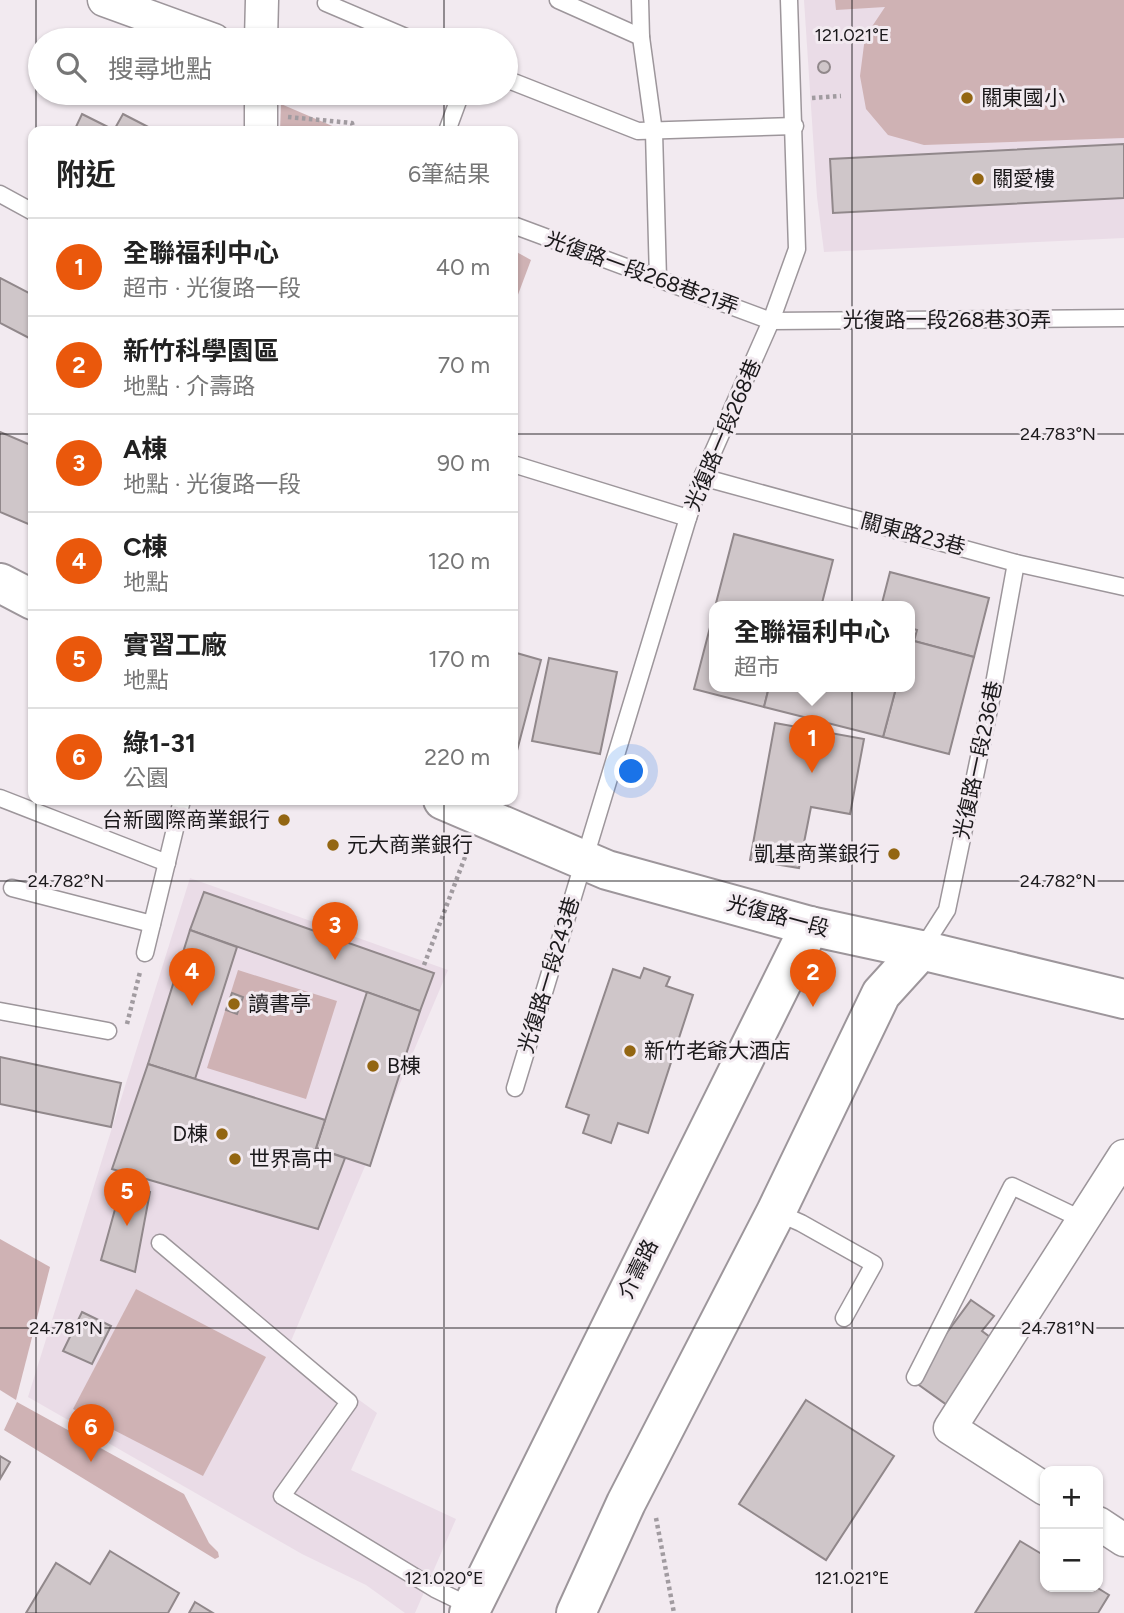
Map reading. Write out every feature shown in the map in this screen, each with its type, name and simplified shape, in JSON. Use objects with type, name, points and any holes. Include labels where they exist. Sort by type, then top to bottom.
[{"type":"street","points":[[104,0],[181,28]]},
{"type":"street","points":[[261,28],[262,0]]},
{"type":"street","points":[[265,105],[273,126]]},
{"type":"street","points":[[0,583],[28,597]]},
{"type":"street","name":"光復路一段","points":[[454,805],[607,870],[810,926],[1124,999]]},
{"type":"street","name":"介壽路","points":[[475,1611],[525,1496],[810,926]]},
{"type":"street","points":[[576,1613],[626,1503],[776,1212],[881,994],[921,950]]},
{"type":"street","points":[[1040,1486],[950,1428],[1124,1156]]},
{"type":"street","points":[[1103,1526],[1124,1540]]},
{"type":"lane","points":[[558,0],[641,37]]},
{"type":"lane","points":[[640,0],[641,37],[654,132],[658,279]]},
{"type":"lane","name":"光復路一段268巷","points":[[583,861],[702,477],[771,321],[797,249],[789,0]]},
{"type":"lane","points":[[326,4],[384,28]]},
{"type":"lane","points":[[518,84],[638,131],[795,126]]},
{"type":"lane","points":[[449,126],[457,105]]},
{"type":"lane","points":[[0,194],[28,209]]},
{"type":"lane","name":"光復路一段268巷21弄","points":[[518,227],[771,321]]},
{"type":"lane","name":"光復路一段268巷30弄","points":[[771,321],[1124,318]]},
{"type":"lane","points":[[518,466],[688,518]]},
{"type":"lane","name":"關東路23巷","points":[[702,477],[1016,563],[1124,587]]},
{"type":"lane","name":"光復路一段236巷","points":[[921,950],[947,910],[992,695],[1016,563]]},
{"type":"lane","points":[[0,798],[167,863]]},
{"type":"lane","points":[[145,953],[181,805]]},
{"type":"lane","name":"光復路一段243巷","points":[[515,1088],[583,861]]},
{"type":"lane","points":[[12,888],[152,924]]},
{"type":"lane","points":[[0,1011],[112,1027]]},
{"type":"lane","points":[[915,1377],[1012,1186],[1083,1220]]},
{"type":"lane","points":[[776,1212],[874,1264],[844,1318]]},
{"type":"lane","points":[[160,1243],[349,1402],[282,1496],[475,1611]]},
{"type":"path","points":[[793,99],[841,96]]},
{"type":"path","points":[[277,126],[288,117],[352,123],[353,126]]},
{"type":"path","points":[[424,965],[480,817]]},
{"type":"path","points":[[112,1027],[127,1026],[145,953]]},
{"type":"path","points":[[655,1509],[674,1613]]},
{"type":"shaded area","name":"關東國小","points":[[804,0],[1124,0],[1124,238],[824,252],[817,197]]},
{"type":"shaded area","points":[[835,0],[1124,0],[1124,138],[924,145],[888,135],[866,109],[860,76],[865,37],[885,7],[836,10]]},
{"type":"shaded area","points":[[281,105],[283,105],[332,126],[280,126]]},
{"type":"shaded area","points":[[518,253],[531,260],[518,295]]},
{"type":"shaded area","name":"世界高中","points":[[190,878],[448,970],[288,1348],[377,1413],[351,1470],[456,1519],[415,1613],[405,1613],[366,1585],[302,1554],[28,1397]]},
{"type":"shaded area","points":[[238,970],[337,1001],[306,1099],[207,1068]]},
{"type":"shaded area","points":[[0,1239],[50,1267],[16,1400],[0,1390]]},
{"type":"shaded area","points":[[136,1289],[266,1357],[203,1476],[73,1409]]},
{"type":"shaded area","points":[[17,1402],[184,1494],[219,1557],[215,1559],[4,1430]]},
{"type":"building","points":[[824,61],[830,67],[824,73],[818,67]]},
{"type":"building","points":[[82,114],[106,126],[76,126]]},
{"type":"building","points":[[123,114],[146,126],[116,126]]},
{"type":"building","name":"關愛樓","points":[[1124,144],[1124,198],[833,213],[830,159]]},
{"type":"building","points":[[0,278],[28,292],[28,337],[0,323]]},
{"type":"building","points":[[0,432],[28,444],[28,524],[0,512]]},
{"type":"building","points":[[734,534],[833,560],[823,601],[717,601]]},
{"type":"building","points":[[890,572],[989,598],[974,657],[915,641],[915,601],[883,601]]},
{"type":"building","points":[[709,631],[709,692],[768,692],[764,707],[694,689]]},
{"type":"building","points":[[915,641],[974,657],[949,754],[883,737],[895,692],[915,692]]},
{"type":"building","points":[[518,653],[541,660],[518,747]]},
{"type":"building","points":[[549,658],[617,672],[600,754],[532,741]]},
{"type":"building","points":[[768,692],[895,692],[883,737],[764,707]]},
{"type":"building","points":[[775,723],[864,739],[850,814],[811,807],[799,868],[750,860]]},
{"type":"building","points":[[204,892],[434,973],[420,1011],[190,930]]},
{"type":"building","points":[[190,930],[237,947],[195,1079],[148,1064]]},
{"type":"building","name":"新竹老爺大酒店","points":[[644,968],[670,977],[666,986],[693,995],[648,1133],[618,1123],[611,1143],[583,1133],[589,1115],[566,1107],[613,969],[640,978]]},
{"type":"building","name":"B棟","points":[[367,992],[420,1011],[370,1166],[316,1148]]},
{"type":"building","name":"讀書亭","points":[[232,993],[243,997],[237,1014],[226,1010]]},
{"type":"building","points":[[0,1057],[121,1083],[111,1127],[0,1104]]},
{"type":"building","name":"D棟","points":[[148,1064],[325,1120],[316,1148],[345,1158],[318,1229],[112,1169]]},
{"type":"building","points":[[122,1184],[150,1192],[135,1272],[101,1260]]},
{"type":"building","points":[[971,1300],[994,1316],[982,1331],[994,1340],[947,1405],[912,1380]]},
{"type":"building","points":[[82,1312],[111,1326],[92,1364],[63,1351]]},
{"type":"building","points":[[806,1400],[894,1456],[826,1560],[739,1504]]},
{"type":"building","points":[[0,1456],[10,1462],[0,1479]]},
{"type":"building","points":[[1020,1541],[1040,1553],[1040,1592],[1103,1591],[1109,1595],[1098,1613],[975,1613]]},
{"type":"building","points":[[110,1551],[179,1593],[168,1613],[26,1613],[56,1563],[90,1584]]},
{"type":"building","points":[[195,1602],[213,1613],[189,1613]]},
{"type":"place","name":"關東國小","points":[[967,98]]},
{"type":"place","name":"關愛樓","points":[[978,179]]},
{"type":"place","name":"全聯福利中心","points":[[812,773]]},
{"type":"place","name":"台新國際商業銀行","points":[[284,820]]},
{"type":"place","name":"元大商業銀行","points":[[333,845]]},
{"type":"place","name":"凱基商業銀行","points":[[894,854]]},
{"type":"place","name":"A棟","points":[[335,960]]},
{"type":"place","name":"讀書亭","points":[[234,1004]]},
{"type":"place","name":"C棟","points":[[192,1006]]},
{"type":"place","name":"新竹科學園區","points":[[813,1007]]},
{"type":"place","name":"新竹老爺大酒店","points":[[630,1051]]},
{"type":"place","name":"B棟","points":[[373,1066]]},
{"type":"place","name":"D棟","points":[[222,1134]]},
{"type":"place","name":"世界高中","points":[[235,1159]]},
{"type":"place","name":"實習工廠","points":[[127,1226]]},
{"type":"place","name":"綠1-31","points":[[91,1462]]}]
